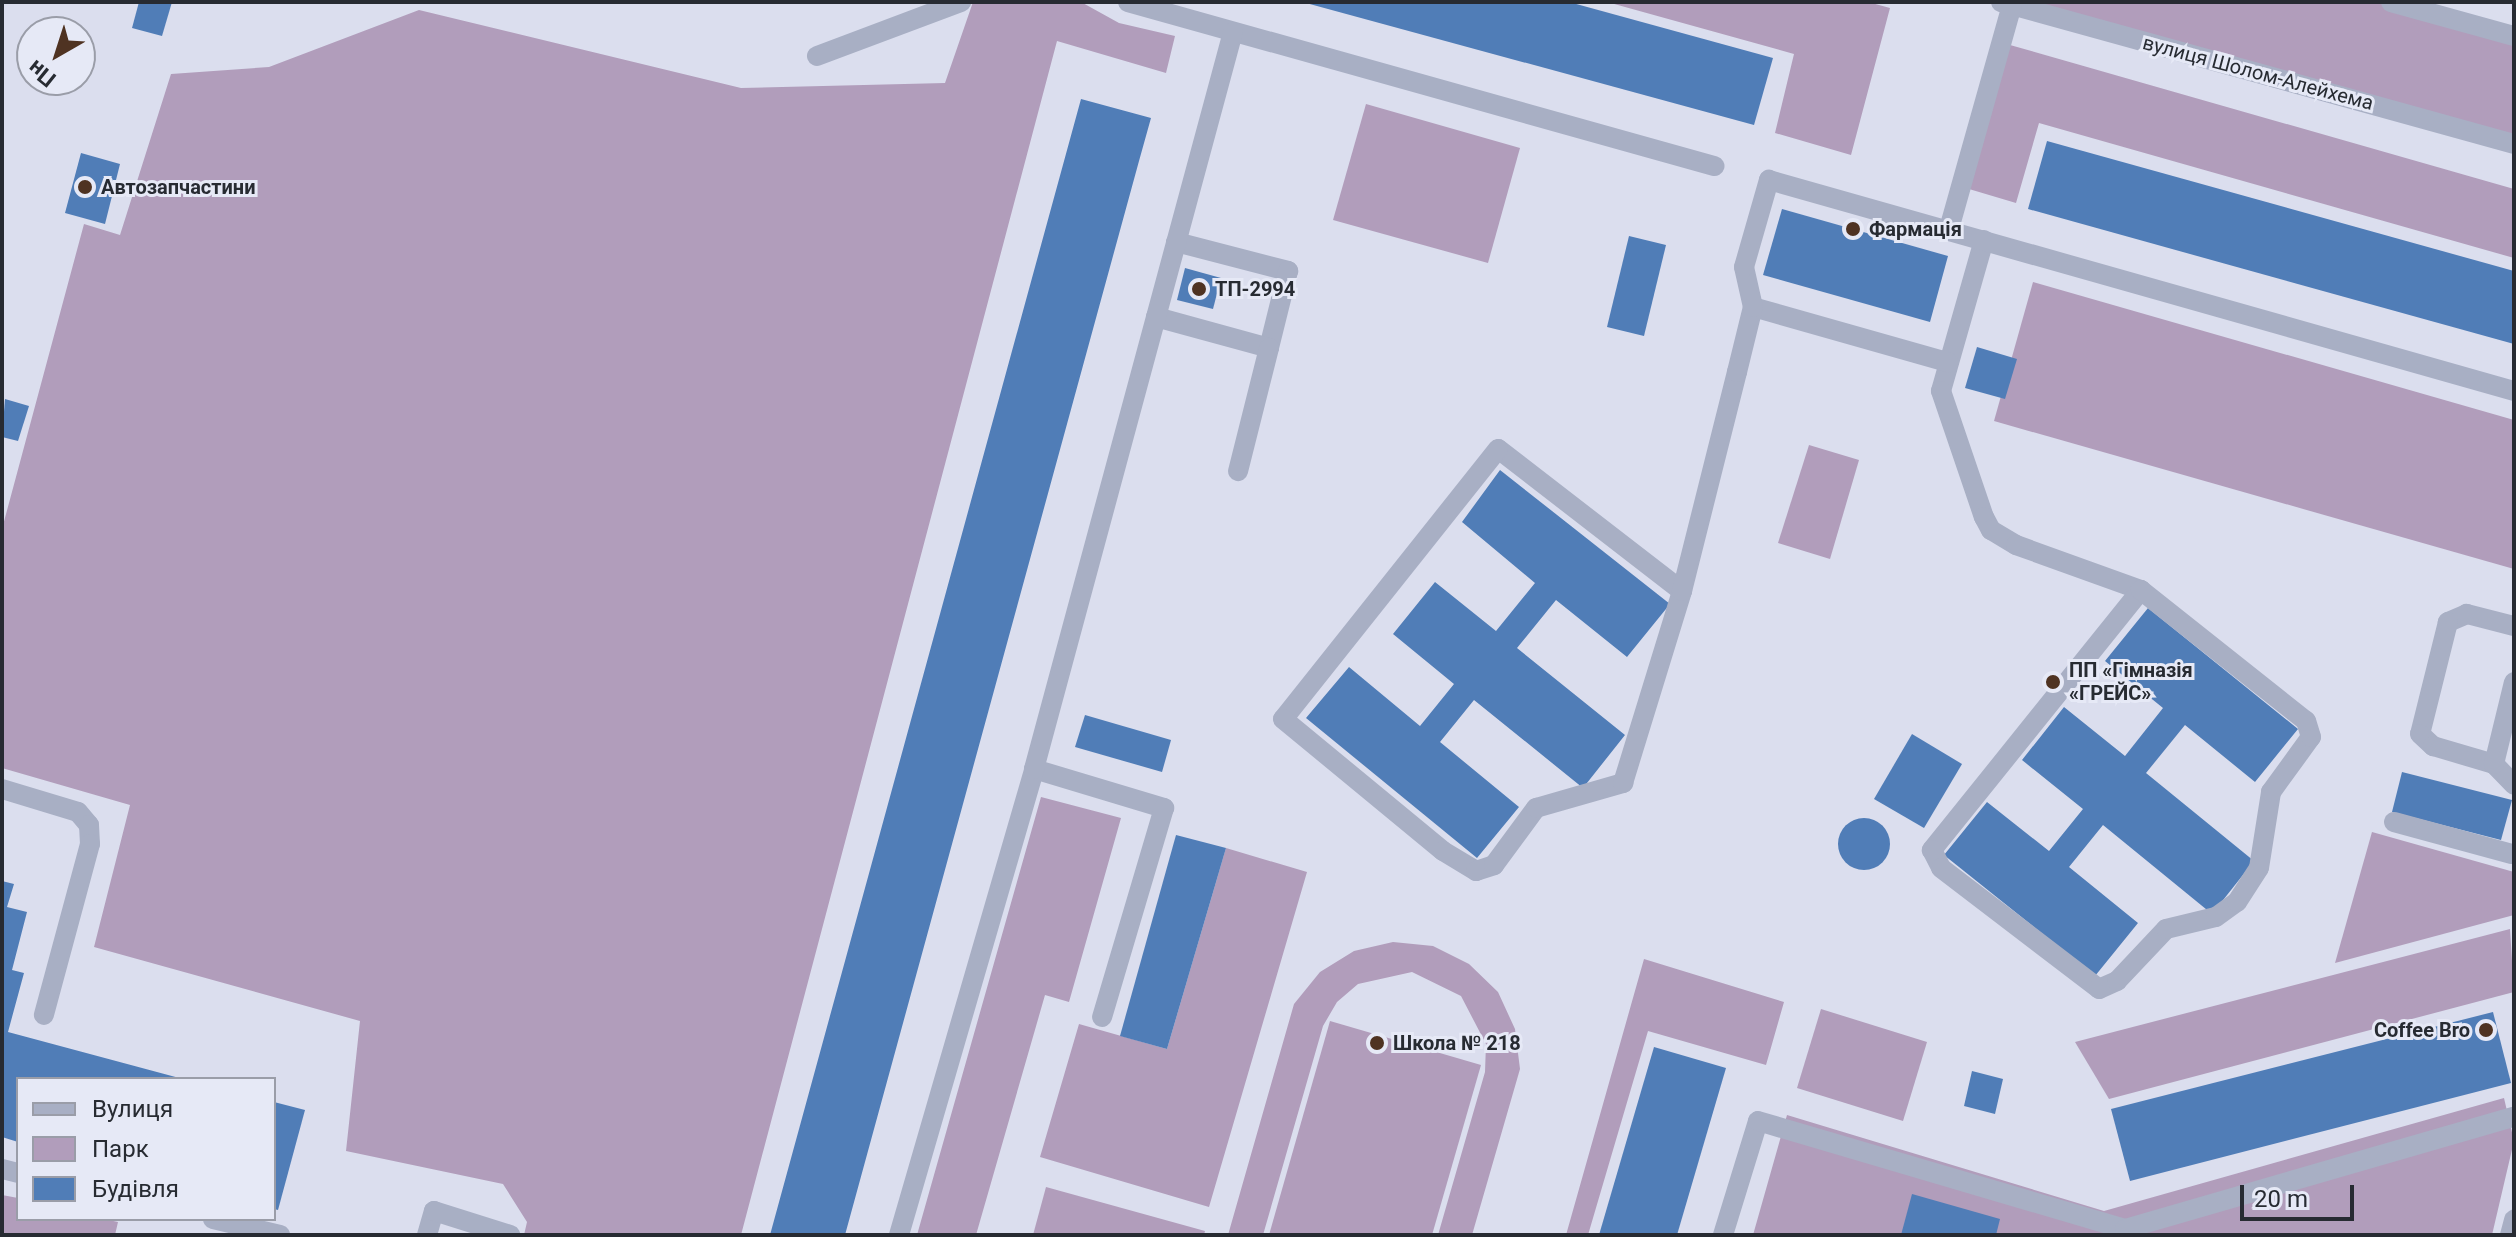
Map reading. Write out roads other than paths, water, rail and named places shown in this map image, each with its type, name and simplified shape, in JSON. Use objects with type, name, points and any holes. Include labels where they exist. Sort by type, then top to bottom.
[{"type":"street","points":[[817,56],[961,2]]},
{"type":"street","points":[[1128,2],[1714,166]]},
{"type":"street","points":[[2392,2],[2514,36]]},
{"type":"street","points":[[1949,229],[2007,4]]},
{"type":"street","name":"вулиця Шолом-Алейхема","points":[[2007,4],[2514,144]]},
{"type":"street","points":[[899,1235],[1034,769],[1233,32]]},
{"type":"street","points":[[1682,591],[1498,449],[1283,719],[1462,866],[1476,871],[1494,865],[1536,808],[1623,783],[1682,591],[1753,307],[1744,267],[1769,180],[2514,391]]},
{"type":"street","points":[[1984,240],[1948,362],[1942,401],[1991,530],[2141,590],[2306,721],[2311,737],[2271,792],[2259,868],[2237,902],[2216,917],[2166,929],[2117,981],[2099,989],[1941,868],[1932,850],[2141,590]]},
{"type":"street","points":[[1176,242],[1288,271],[1238,471]]},
{"type":"street","points":[[1753,307],[1948,362]]},
{"type":"street","points":[[1156,317],[1269,348]]},
{"type":"street","points":[[2514,626],[2467,614],[2448,622],[2420,722],[2420,734],[2433,746],[2494,764],[2514,785]]},
{"type":"street","points":[[2494,764],[2514,682]]},
{"type":"street","points":[[1034,769],[1164,808],[1102,1017]]},
{"type":"street","points":[[2,789],[78,812],[89,825],[90,844],[44,1015]]},
{"type":"street","points":[[2394,822],[2513,853]]},
{"type":"street","points":[[1723,1235],[1758,1121],[2125,1229],[2514,1117]]},
{"type":"street","points":[[427,1235],[434,1211],[510,1235]]},
{"type":"street","points":[[2510,1235],[2514,1220]]},
{"type":"street","points":[[221,1221],[280,1235]]},
{"type":"place","name":"Автозапчастини","points":[[85,187]]},
{"type":"place","name":"Фармація","points":[[1853,229]]},
{"type":"place","name":"ТП-2994","points":[[1199,289]]},
{"type":"place","name":"ПП «Гімназія «ГРЕЙС»","points":[[2053,682]]},
{"type":"place","name":"Coffee Bro","points":[[2486,1030]]},
{"type":"place","name":"Школа № 218","points":[[1377,1043]]}]
